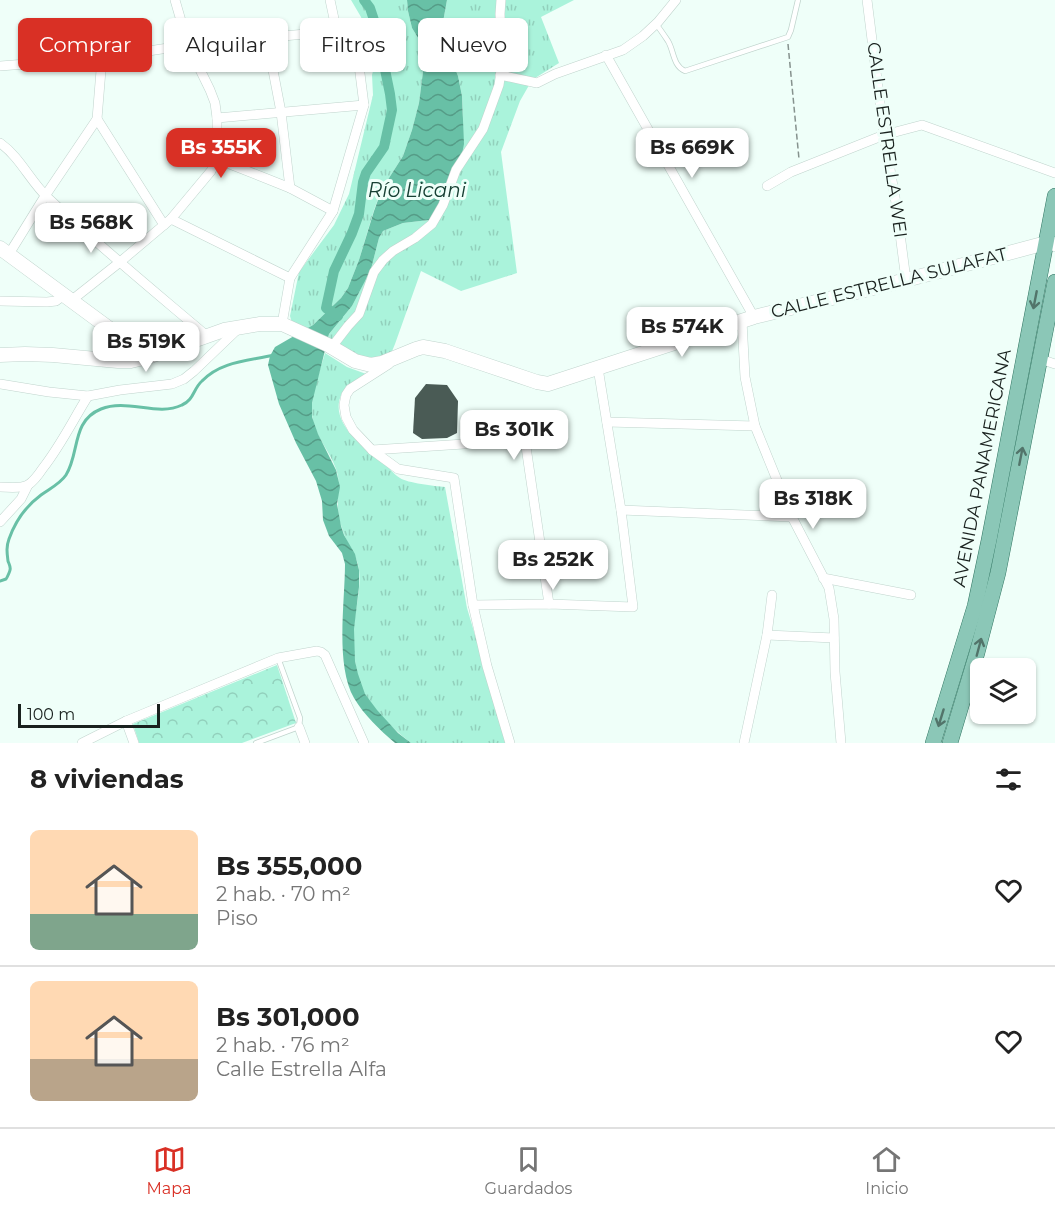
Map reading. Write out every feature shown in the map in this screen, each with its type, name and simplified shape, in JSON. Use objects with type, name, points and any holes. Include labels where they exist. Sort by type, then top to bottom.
[{"type":"main road","name":"AVENIDA PANAMERICANA","points":[[933,743],[977,595],[1050,243],[1055,196]]},
{"type":"main road","name":"AVENIDA PANAMERICANA","points":[[950,743],[998,573],[1054,289]]},
{"type":"street","points":[[175,0],[180,18]]},
{"type":"street","points":[[330,0],[334,18]]},
{"type":"street","points":[[329,347],[359,314],[375,272],[383,260],[432,224],[443,205],[456,170],[483,129],[502,65],[501,0]]},
{"type":"street","points":[[500,75],[537,83],[622,50],[656,24],[676,0]]},
{"type":"street","name":"CALLE ESTRELLA WEI","points":[[867,0],[906,280]]},
{"type":"street","points":[[606,55],[748,319],[745,377],[755,426],[792,518],[829,588],[834,619],[835,672],[841,743]]},
{"type":"street","points":[[0,66],[18,65]]},
{"type":"street","points":[[101,72],[97,119],[45,196],[3,250],[148,357]]},
{"type":"street","points":[[0,301],[47,302],[68,297],[120,262],[168,222],[211,171],[217,159],[215,103],[201,72]]},
{"type":"street","points":[[273,72],[281,112],[290,188]]},
{"type":"street","points":[[287,326],[290,278],[333,211],[364,105],[360,72]]},
{"type":"street","points":[[217,118],[364,105]]},
{"type":"street","points":[[97,119],[168,222],[290,278]]},
{"type":"street","points":[[767,186],[800,169],[884,135],[922,125],[1055,172]]},
{"type":"street","points":[[0,143],[8,149],[45,196],[207,336]]},
{"type":"street","points":[[217,159],[290,188],[333,211]]},
{"type":"street","name":"CALLE ESTRELLA SULAFAT","points":[[0,355],[53,355],[130,361],[242,326],[287,326],[355,361],[371,365],[423,347],[445,351],[548,384],[748,319],[1050,243]]},
{"type":"street","points":[[0,384],[88,396],[172,384],[184,379],[194,371],[242,326]]},
{"type":"street","points":[[398,357],[350,390],[346,395],[344,405],[346,417],[353,430],[372,450],[398,469],[453,478],[473,605],[487,666],[510,743]]},
{"type":"street","points":[[1040,359],[1055,364]]},
{"type":"street","points":[[473,605],[549,604],[633,607],[621,510],[598,368]]},
{"type":"street","points":[[0,522],[21,499],[28,485],[52,456],[88,396]]},
{"type":"street","points":[[607,422],[755,426]]},
{"type":"street","points":[[372,450],[525,441],[549,604]]},
{"type":"street","points":[[0,487],[28,485]]},
{"type":"street","points":[[621,510],[792,518]]},
{"type":"street","points":[[824,578],[911,595]]},
{"type":"street","points":[[744,743],[767,635],[772,595]]},
{"type":"street","points":[[767,635],[834,638]]},
{"type":"street","points":[[82,743],[126,721],[278,658],[317,651],[325,655],[364,743]]},
{"type":"street","points":[[126,721],[134,743]]},
{"type":"street","points":[[299,727],[305,743]]},
{"type":"lane","points":[[656,24],[668,42],[676,64],[685,71],[788,37],[798,0]]},
{"type":"lane","points":[[256,743],[299,727],[300,718],[278,658]]},
{"type":"path","points":[[788,37],[800,169]]},
{"type":"green space","points":[[351,0],[407,0],[412,28],[418,38],[418,72],[423,72],[419,103],[403,156],[382,189],[348,288],[341,298],[307,329],[292,323],[290,316],[299,272],[334,225],[349,194],[373,95],[373,72],[406,72],[406,18],[361,17]]},
{"type":"green space","points":[[447,0],[574,0],[541,17],[559,63],[532,80],[520,101],[501,152],[517,273],[461,291],[421,271],[388,361],[360,358],[328,340],[329,334],[352,306],[371,269],[383,231],[403,223],[429,220],[463,116],[462,96],[456,72],[528,72],[528,18],[444,18]]},
{"type":"green space","points":[[325,353],[347,367],[369,375],[344,390],[339,403],[339,413],[343,422],[356,439],[400,478],[415,483],[445,487],[467,608],[507,743],[411,743],[378,713],[364,693],[356,668],[353,642],[359,570],[339,520],[336,469],[319,436],[312,415],[314,392]]},
{"type":"green space","points":[[277,665],[296,723],[242,743],[139,743],[133,724]]},
{"type":"water","name":"Río Licani","points":[[407,0],[447,0],[444,18],[418,18],[418,38],[412,28]]},
{"type":"water","name":"Río Licani","points":[[423,72],[456,72],[462,96],[464,144],[460,164],[440,213],[429,220],[403,223],[383,231],[371,269],[352,306],[329,334],[312,403],[312,417],[318,434],[336,470],[340,487],[337,504],[341,526],[355,554],[359,570],[354,629],[355,661],[358,674],[365,694],[377,710],[398,733],[411,743],[395,743],[363,710],[348,684],[343,651],[345,564],[342,553],[329,536],[323,520],[322,501],[316,481],[279,404],[268,365],[275,347],[313,325],[348,288],[382,189],[403,156],[419,103]]},
{"type":"building","points":[[426,384],[447,385],[458,401],[457,433],[447,438],[422,439],[413,433],[415,398]]},
{"type":"waterway","points":[[338,316],[326,308],[334,271],[359,214],[366,173],[384,147],[392,110],[376,26],[370,8],[364,0]]},
{"type":"waterway","points":[[0,581],[6,579],[10,571],[7,547],[14,526],[31,504],[64,478],[73,457],[80,429],[91,414],[101,409],[121,405],[162,409],[182,405],[202,381],[218,369],[274,355]]}]
